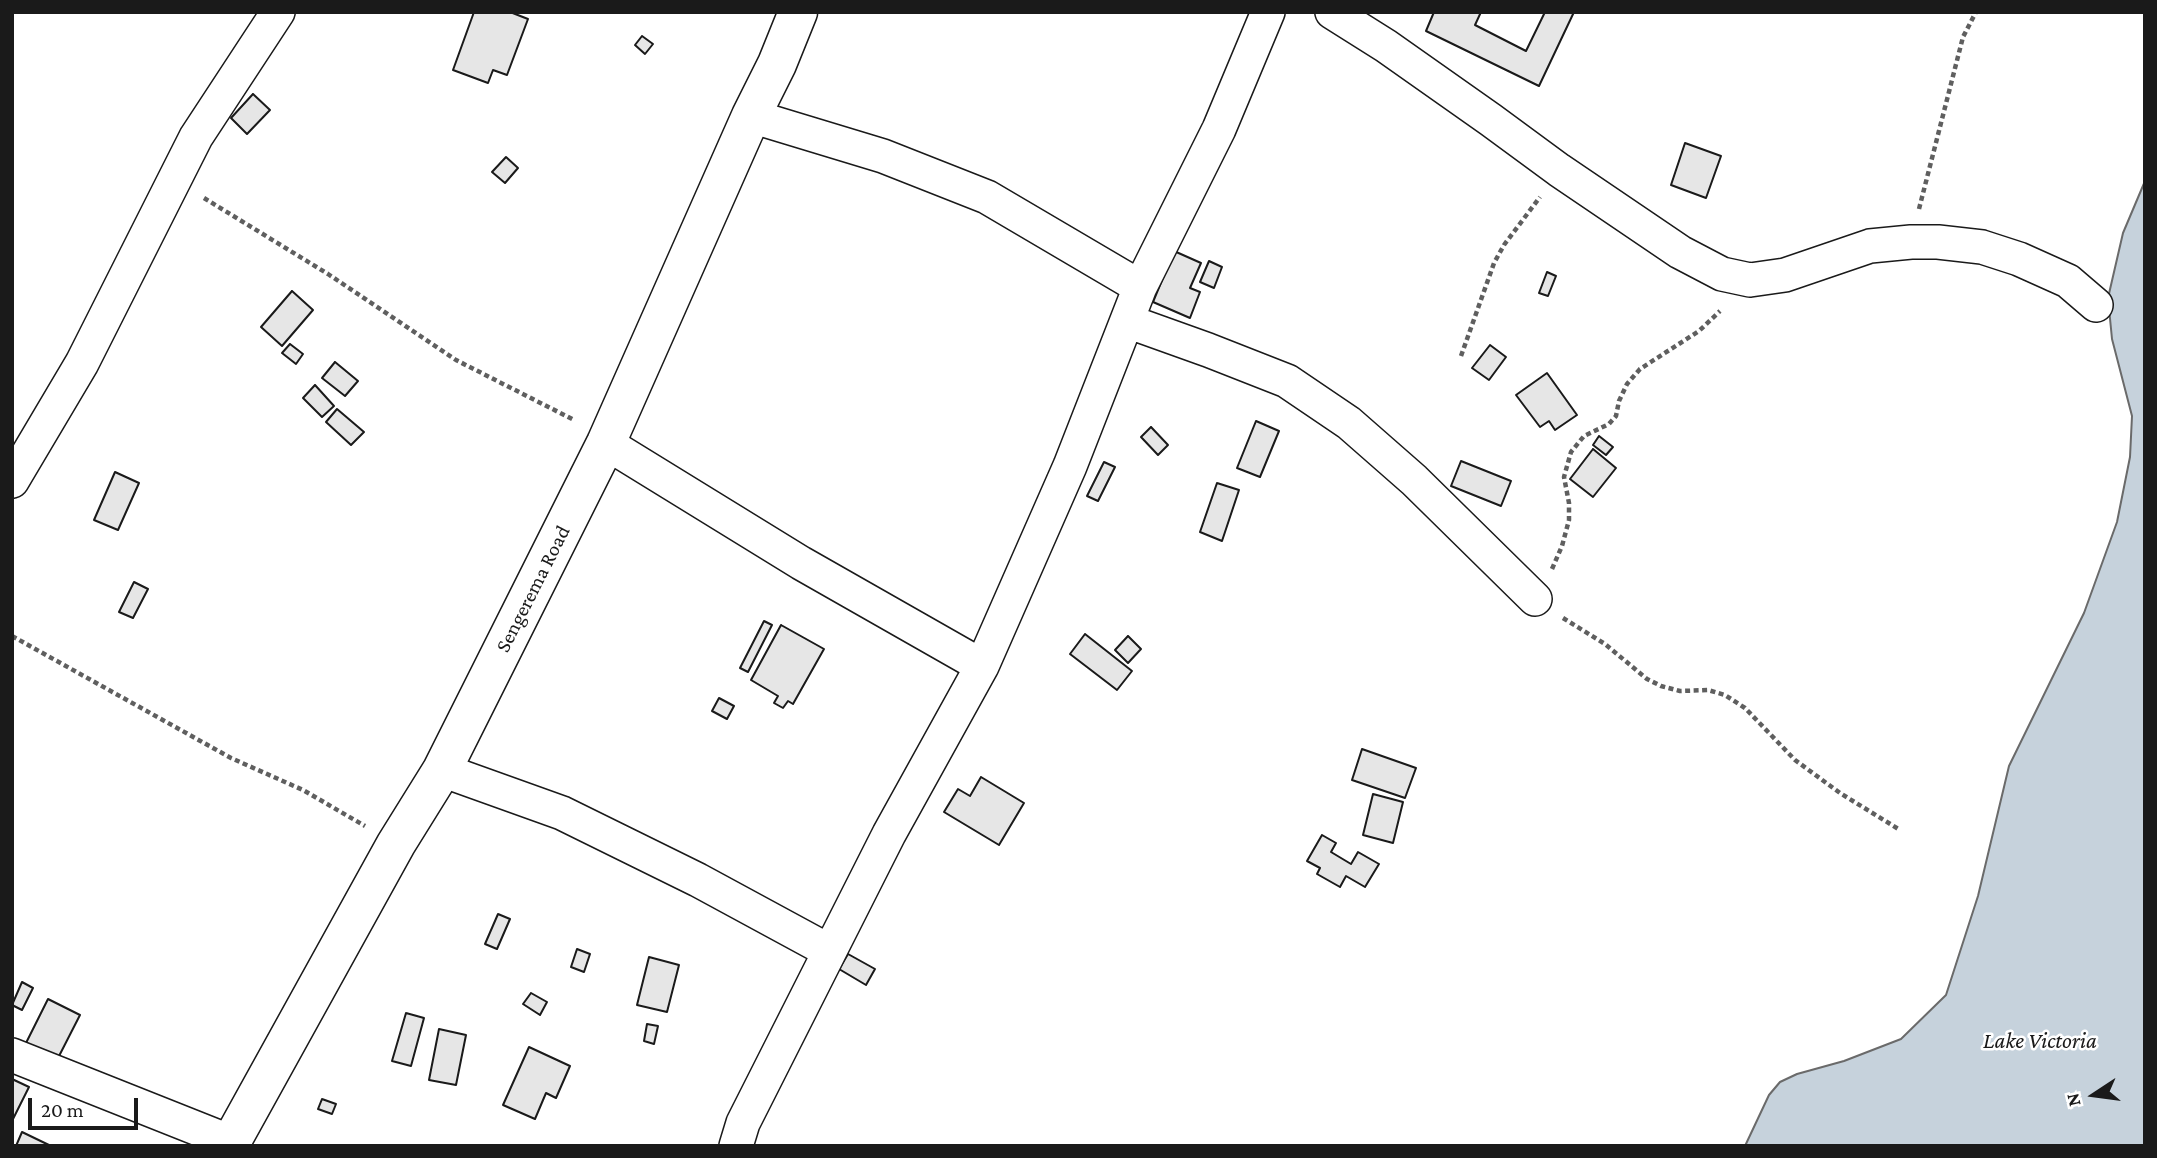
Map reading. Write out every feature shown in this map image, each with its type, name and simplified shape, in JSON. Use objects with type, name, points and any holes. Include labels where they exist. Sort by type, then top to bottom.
[{"type":"main road","name":"Sengerema Road","points":[[230,1144],[396,844],[442,770],[608,441],[798,12]]},
{"type":"street","points":[[12,481],[82,363],[196,137],[278,12]]},
{"type":"street","points":[[736,1146],[743,1123],[889,834],[982,666],[1070,466],[1140,287],[1219,129],[1268,12]]},
{"type":"street","points":[[1332,12],[1386,46],[1559,170],[1680,252],[1722,274],[1750,279],[1785,275],[1870,246],[1911,242],[1982,247],[2019,259],[2068,281],[2096,305]]},
{"type":"street","points":[[751,116],[883,156],[987,197],[1140,287]]},
{"type":"street","points":[[1127,321],[1287,381],[1349,423],[1414,480],[1535,599]]},
{"type":"street","points":[[608,441],[801,563],[982,666]]},
{"type":"street","points":[[442,770],[562,813],[698,880],[830,951]]},
{"type":"street","points":[[12,1055],[230,1144]]},
{"type":"path","points":[[1911,242],[1949,86],[1963,37],[1976,12]]},
{"type":"path","points":[[1461,356],[1494,263],[1504,244],[1559,170]]},
{"type":"path","points":[[175,180],[328,274],[456,360],[608,441]]},
{"type":"path","points":[[1750,279],[1699,331],[1640,369],[1627,384],[1616,416],[1609,424],[1584,436],[1571,452],[1564,477],[1569,520],[1556,563],[1535,599],[1605,644],[1661,686],[1681,691],[1708,690],[1725,695],[1745,708],[1795,760],[1840,793],[1900,830]]},
{"type":"path","points":[[12,636],[231,758],[303,790],[396,844]]},
{"type":"water","name":"Lake Victoria","points":[[2145,181],[2145,1146],[1745,1146],[1769,1095],[1780,1082],[1901,1039],[1946,995],[1978,896],[2009,766],[2084,613],[2117,522],[2130,457],[2132,416],[2112,339],[2108,298],[2123,233]]},
{"type":"building","points":[[474,12],[510,12],[528,19],[507,75],[493,70],[488,83],[453,70]]},
{"type":"building","points":[[1434,12],[1481,12],[1475,25],[1526,51],[1545,12],[1574,12],[1539,86],[1426,31]]},
{"type":"building","points":[[642,36],[653,44],[645,54],[635,45]]},
{"type":"building","points":[[253,94],[270,110],[247,134],[231,118]]},
{"type":"building","points":[[1685,143],[1721,156],[1706,198],[1671,185]]},
{"type":"building","points":[[506,157],[518,168],[505,183],[492,172]]},
{"type":"building","points":[[1174,251],[1201,263],[1190,288],[1200,292],[1190,318],[1153,302]]},
{"type":"building","points":[[1209,261],[1222,267],[1214,288],[1200,282]]},
{"type":"building","points":[[1547,272],[1556,276],[1548,296],[1539,293]]},
{"type":"building","points":[[292,291],[313,310],[282,346],[261,327]]},
{"type":"building","points":[[290,344],[303,354],[296,364],[282,353]]},
{"type":"building","points":[[1490,345],[1506,357],[1489,380],[1472,368]]},
{"type":"building","points":[[335,362],[358,381],[345,396],[322,378]]},
{"type":"building","points":[[1547,373],[1577,415],[1555,430],[1549,421],[1540,427],[1516,395]]},
{"type":"building","points":[[315,385],[334,406],[322,417],[303,398]]},
{"type":"building","points":[[337,409],[364,432],[351,445],[326,422]]},
{"type":"building","points":[[1256,421],[1279,431],[1260,477],[1237,468]]},
{"type":"building","points":[[1151,427],[1168,445],[1158,455],[1141,437]]},
{"type":"building","points":[[1599,436],[1613,447],[1606,455],[1593,445]]},
{"type":"building","points":[[1593,449],[1616,468],[1593,497],[1570,479]]},
{"type":"building","points":[[1461,461],[1511,481],[1501,506],[1451,486]]},
{"type":"building","points":[[1104,462],[1115,467],[1098,501],[1087,496]]},
{"type":"building","points":[[115,472],[139,483],[118,530],[94,520]]},
{"type":"building","points":[[1217,483],[1239,490],[1222,541],[1200,532]]},
{"type":"building","points":[[134,582],[148,589],[133,618],[119,612]]},
{"type":"building","points":[[764,621],[772,625],[748,672],[740,668]]},
{"type":"building","points":[[781,625],[824,649],[793,704],[788,701],[783,708],[774,703],[778,696],[751,680]]},
{"type":"building","points":[[1085,634],[1132,671],[1117,690],[1070,654]]},
{"type":"building","points":[[1128,636],[1141,649],[1128,663],[1115,650]]},
{"type":"building","points":[[719,698],[734,706],[727,719],[712,711]]},
{"type":"building","points":[[1362,749],[1416,768],[1405,798],[1352,780]]},
{"type":"building","points":[[981,777],[1024,803],[999,845],[944,812],[958,789],[970,796]]},
{"type":"building","points":[[1373,794],[1403,802],[1393,843],[1363,835]]},
{"type":"building","points":[[1322,835],[1336,843],[1331,852],[1351,864],[1358,852],[1379,864],[1365,887],[1346,876],[1340,887],[1317,874],[1320,868],[1307,861]]},
{"type":"building","points":[[498,914],[510,919],[497,949],[485,944]]},
{"type":"building","points":[[577,949],[590,954],[584,972],[571,967]]},
{"type":"building","points":[[848,954],[875,969],[866,985],[839,969]]},
{"type":"building","points":[[649,957],[679,965],[667,1012],[637,1005]]},
{"type":"building","points":[[22,982],[33,988],[22,1010],[12,1005]]},
{"type":"building","points":[[531,993],[547,1002],[540,1015],[523,1004]]},
{"type":"building","points":[[48,999],[80,1015],[57,1060],[26,1043]]},
{"type":"building","points":[[406,1013],[424,1018],[411,1066],[392,1061]]},
{"type":"building","points":[[647,1024],[658,1026],[654,1044],[644,1041]]},
{"type":"building","points":[[439,1029],[466,1035],[456,1085],[429,1080]]},
{"type":"building","points":[[529,1047],[570,1066],[556,1098],[546,1093],[535,1119],[503,1105]]},
{"type":"building","points":[[12,1079],[29,1087],[12,1121]]},
{"type":"building","points":[[322,1099],[336,1104],[332,1114],[318,1109]]},
{"type":"building","points":[[22,1132],[51,1146],[16,1146]]}]
